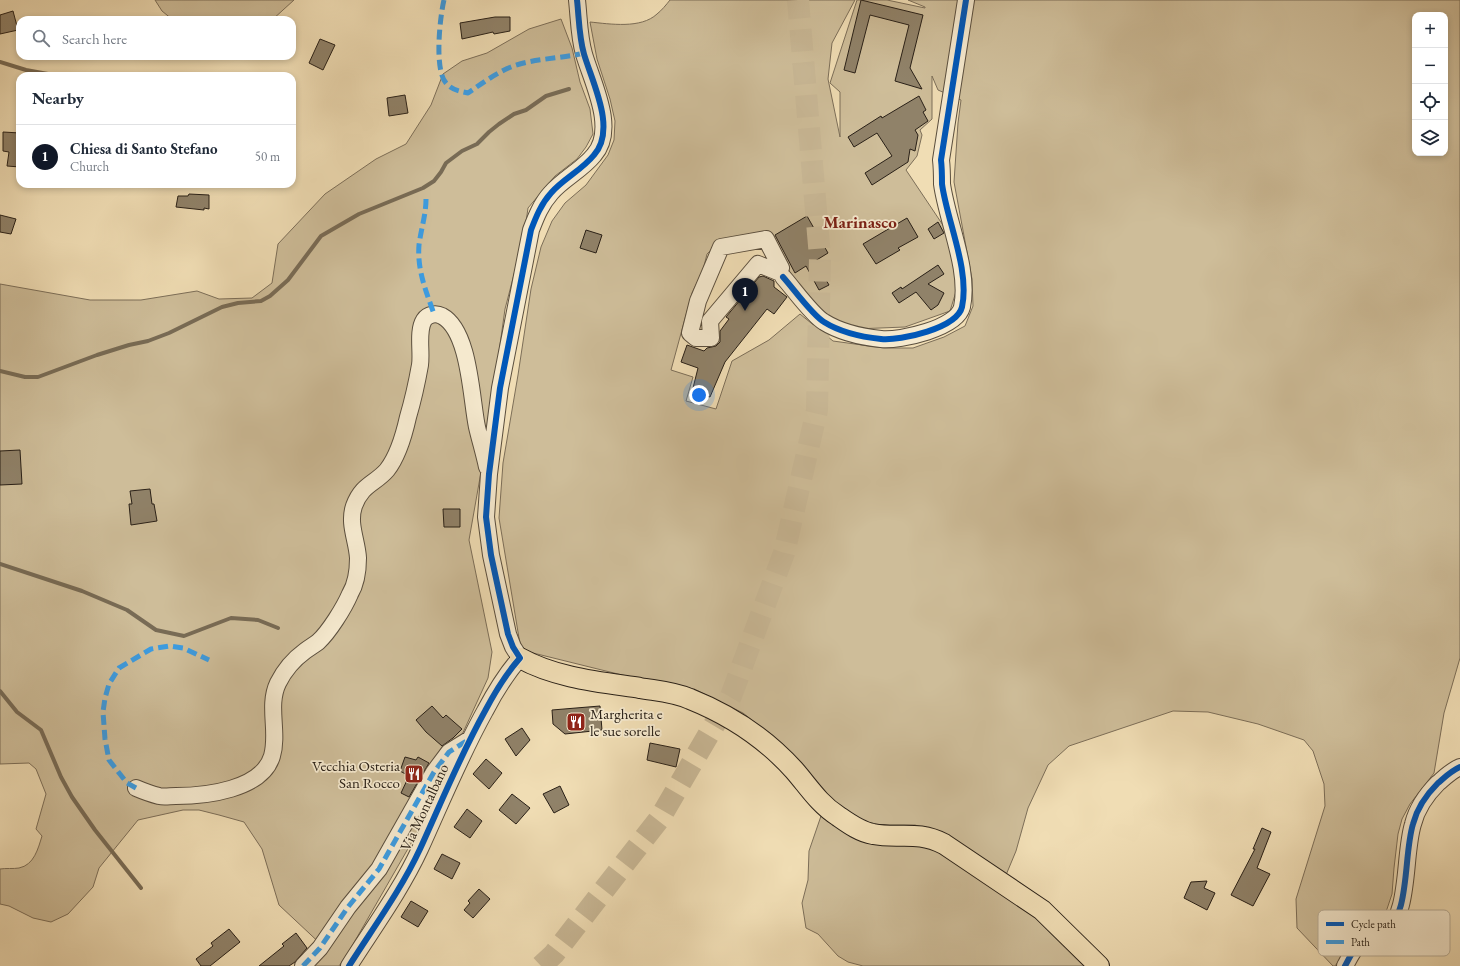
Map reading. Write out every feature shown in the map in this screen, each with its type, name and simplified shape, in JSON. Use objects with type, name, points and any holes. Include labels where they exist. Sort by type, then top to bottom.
[{"type":"main road","points":[[520,658],[535,666],[561,674],[598,682],[666,692],[688,698],[707,706],[761,738],[795,771],[821,803],[836,815],[863,831],[873,834],[928,837],[944,844],[1042,910],[1099,966]]},
{"type":"street","points":[[520,658],[513,647],[508,634],[491,555],[486,517],[489,474],[500,388],[531,230],[541,207],[551,192],[584,166],[596,154],[604,133],[602,109],[583,48],[577,0]]},
{"type":"street","points":[[782,272],[778,272],[758,264],[710,321],[711,338],[696,338],[690,333],[698,301],[721,247],[766,239],[782,272],[822,321],[838,330],[883,339],[906,337],[937,329],[954,319],[958,314],[962,307],[963,289],[961,271],[942,185],[941,160],[966,0]]},
{"type":"street","points":[[136,788],[160,796],[196,796],[215,793],[234,788],[256,778],[269,763],[273,755],[274,747],[273,708],[278,683],[303,652],[327,632],[351,593],[356,575],[358,559],[351,526],[354,507],[365,487],[386,471],[394,458],[408,419],[416,385],[420,364],[420,339],[422,324],[425,318],[434,314],[443,317],[454,326],[467,360],[476,426],[489,474]]},
{"type":"street","name":"Via Montalbano","points":[[349,966],[406,875],[470,738],[507,672],[520,658]]},
{"type":"street","points":[[303,966],[320,948],[348,907],[379,869],[441,762],[449,752],[470,738]]},
{"type":"street","points":[[1398,910],[1404,891],[1410,837],[1413,823],[1420,806],[1427,793],[1454,770],[1460,767]]},
{"type":"street","points":[[1345,966],[1351,956]]},
{"type":"shaded area","points":[[155,0],[294,0],[276,16],[168,16],[162,11]]},
{"type":"shaded area","points":[[670,0],[855,0],[832,43],[828,79],[840,137],[840,92],[830,83],[857,0],[887,0],[925,8],[908,0],[1460,0],[1460,658],[1444,713],[1434,773],[1410,804],[1402,819],[1398,834],[1392,894],[1386,910],[1318,910],[1318,950],[1297,928],[1296,899],[1325,806],[1324,784],[1313,751],[1304,740],[1258,724],[1208,712],[1173,711],[1069,746],[1048,765],[1028,808],[1016,851],[1006,875],[943,833],[915,825],[877,825],[857,818],[832,801],[808,772],[778,741],[743,713],[694,689],[622,675],[521,650],[499,518],[503,463],[531,289],[541,247],[552,221],[565,203],[586,185],[608,155],[614,140],[615,121],[610,99],[597,59],[590,22],[607,24],[634,24],[650,19]],"holes":[[[932,76],[938,90],[961,100],[954,182],[972,279],[973,306],[965,326],[944,337],[913,348],[884,348],[833,341],[800,314],[769,340],[732,361],[716,409],[686,401],[693,377],[671,370],[692,293],[703,270],[707,254],[717,244],[767,232],[819,323],[855,329],[905,327],[950,311],[959,282],[959,249],[906,170],[917,156],[922,135],[920,130],[932,119]]]},
{"type":"shaded area","points":[[561,19],[572,48],[580,82],[590,109],[593,134],[577,159],[555,176],[528,208],[524,236],[505,309],[487,438],[469,540],[492,652],[488,678],[417,833],[348,953],[339,966],[311,966],[326,949],[279,905],[262,849],[244,822],[199,810],[183,810],[138,820],[99,868],[93,887],[68,914],[51,922],[33,918],[9,906],[0,904],[0,869],[19,868],[28,864],[35,856],[42,836],[36,829],[46,794],[36,769],[29,763],[0,764],[0,284],[90,300],[141,300],[197,291],[219,299],[252,298],[272,283],[278,244],[325,194],[376,159],[406,144],[431,105],[443,74],[462,61],[487,53],[529,29]]},
{"type":"shaded area","points":[[821,816],[850,835],[923,846],[936,850],[1026,909],[1049,928],[1086,966],[863,966],[848,962],[838,956],[818,934],[806,928],[802,903],[808,880],[809,851]]},
{"type":"shaded area","points":[[1324,956],[1342,956],[1335,966],[1333,966]]},
{"type":"building","points":[[861,0],[923,15],[910,68],[922,89],[895,81],[909,25],[870,15],[855,73],[844,70]]},
{"type":"building","points":[[13,11],[16,22],[16,30],[0,34],[0,15]]},
{"type":"building","points":[[495,17],[510,17],[510,31],[494,34],[493,32],[462,39],[460,23]]},
{"type":"building","points":[[320,39],[335,45],[323,70],[309,63]]},
{"type":"building","points":[[405,95],[408,113],[389,116],[387,98]]},
{"type":"building","points":[[919,96],[926,110],[923,112],[928,121],[915,130],[918,135],[915,151],[910,149],[908,162],[872,185],[865,173],[892,156],[877,133],[854,147],[848,137],[881,116],[882,118]]},
{"type":"building","points":[[3,132],[16,133],[16,167],[7,166],[9,152],[3,151]]},
{"type":"building","points":[[189,194],[209,195],[209,209],[204,208],[204,210],[176,207],[178,196],[188,196]]},
{"type":"building","points":[[0,215],[16,219],[11,234],[0,232]]},
{"type":"building","points":[[807,216],[828,253],[815,261],[829,285],[819,290],[806,266],[795,273],[775,235]]},
{"type":"building","points":[[907,218],[918,237],[898,248],[900,250],[876,264],[863,244]]},
{"type":"building","points":[[938,222],[944,233],[934,239],[928,229]]},
{"type":"building","points":[[586,230],[602,235],[596,253],[580,248]]},
{"type":"building","points":[[938,265],[944,274],[928,284],[944,293],[938,305],[931,310],[916,292],[899,303],[892,293],[901,287],[902,289]]},
{"type":"building","points":[[763,276],[774,281],[774,287],[787,297],[774,314],[767,309],[725,362],[710,397],[692,392],[698,368],[681,362],[687,345],[704,351],[707,348],[716,346],[720,342],[720,331],[729,319],[726,317],[759,277]]},
{"type":"building","points":[[20,450],[22,484],[0,485],[0,451]]},
{"type":"building","points":[[150,489],[152,504],[154,504],[157,521],[131,525],[129,504],[132,504],[130,491]]},
{"type":"building","points":[[443,509],[460,509],[460,527],[444,527]]},
{"type":"building","points":[[432,706],[443,718],[446,715],[462,729],[442,746],[426,732],[416,720]]},
{"type":"building","name":"Margherita e le sue sorelle","points":[[600,706],[602,730],[565,734],[553,724],[552,710]]},
{"type":"building","points":[[522,728],[530,740],[516,756],[505,739]]},
{"type":"building","points":[[650,743],[680,749],[676,767],[647,760]]},
{"type":"building","points":[[405,757],[416,760],[418,757],[429,763],[409,797],[401,793],[409,776],[400,771]]},
{"type":"building","points":[[486,759],[502,773],[489,789],[473,774]]},
{"type":"building","points":[[560,786],[569,805],[554,813],[543,794]]},
{"type":"building","points":[[512,794],[530,808],[516,824],[499,810]]},
{"type":"building","points":[[467,809],[482,821],[470,838],[454,827]]},
{"type":"building","points":[[1262,828],[1271,832],[1257,868],[1270,874],[1253,906],[1231,895],[1255,849],[1253,849]]},
{"type":"building","points":[[442,854],[460,863],[452,879],[434,869]]},
{"type":"building","points":[[1207,881],[1204,888],[1215,893],[1207,910],[1184,898],[1191,882]]},
{"type":"building","points":[[479,889],[490,899],[473,918],[464,910],[470,903],[468,901]]},
{"type":"building","points":[[411,901],[428,911],[418,927],[401,917]]},
{"type":"building","points":[[229,929],[240,942],[210,966],[201,966],[196,959],[213,946],[211,943]]},
{"type":"building","points":[[296,933],[307,948],[295,962],[289,966],[259,966],[284,946],[282,944]]},
{"type":"waterway","points":[[0,62],[37,72]]},
{"type":"waterway","points":[[0,371],[25,377],[38,377],[97,355],[148,341],[169,333],[222,307],[238,303],[261,301],[270,296],[288,280],[321,236],[359,214],[423,188],[434,181],[446,163],[462,151],[477,144],[499,124],[514,114],[526,110],[546,96],[569,89]]},
{"type":"waterway","points":[[0,564],[82,591],[127,610],[156,630],[184,636],[231,618],[258,620],[278,628]]},
{"type":"waterway","points":[[0,691],[17,712],[41,730],[61,777],[72,797],[95,830],[141,888]]},
{"type":"tunnel","points":[[541,966],[554,954],[660,818],[731,696],[784,553],[817,410],[820,257],[798,0]]},
{"type":"marked path","points":[[444,0],[439,43],[440,67],[442,76],[446,83],[456,90],[468,93],[500,72],[520,64],[584,53]]},
{"type":"marked path","points":[[426,199],[419,245],[419,263],[434,314]]},
{"type":"marked path","points":[[136,788],[127,783],[109,760],[105,739],[103,712],[109,684],[119,668],[151,649],[169,646],[183,648],[209,660]]},
{"type":"marked path","points":[[303,966],[320,948],[348,907],[379,869],[434,772],[449,752],[468,740]]},
{"type":"cycle path","points":[[349,966],[404,879],[420,849],[476,728],[501,684],[520,658],[513,647],[508,634],[491,555],[486,517],[489,474],[500,388],[531,230],[547,197],[561,183],[584,165],[594,155],[601,144],[603,132],[601,105],[582,48],[577,0]]},
{"type":"cycle path","points":[[783,277],[819,319],[837,329],[859,335],[881,339],[901,338],[927,332],[939,327],[950,321],[958,314],[962,307],[964,293],[963,277],[961,262],[942,184],[941,160],[966,0]]},
{"type":"cycle path","points":[[1399,910],[1405,884],[1410,837],[1417,813],[1422,802],[1438,783],[1448,774],[1460,767]]},
{"type":"cycle path","points":[[1345,966],[1351,956]]},
{"type":"place","name":"Chiesa di Santo Stefano","points":[[745,311]]},
{"type":"place","name":"Margherita e le sue sorelle","points":[[576,722]]},
{"type":"place","name":"Vecchia Osteria San Rocco","points":[[414,774]]},
{"type":"district","name":"Marinasco","points":[[860,222]]}]
